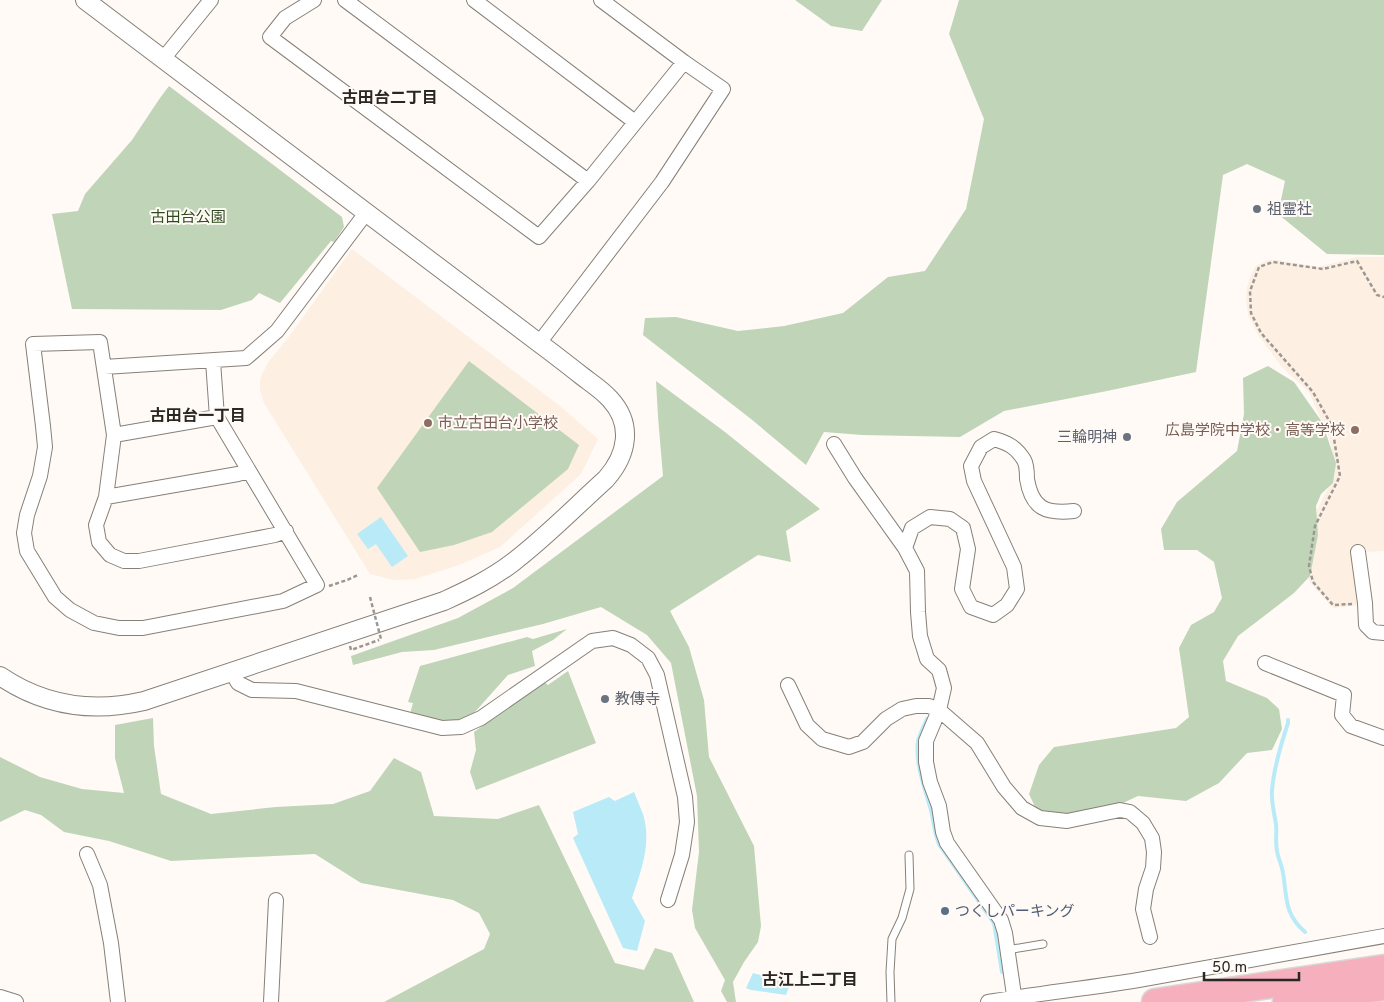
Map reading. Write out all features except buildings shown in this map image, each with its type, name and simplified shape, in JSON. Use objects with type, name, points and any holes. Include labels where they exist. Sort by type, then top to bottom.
[{"type":"highway","points":[[1155,1002],[1384,968]]},
{"type":"highway","points":[[1279,1002],[1384,987]]},
{"type":"street","points":[[0,676],[44,699],[75,706],[122,706],[144,701],[444,601],[485,581],[511,564],[533,546],[616,468],[623,454],[624,424],[619,410],[609,398],[85,0]]},
{"type":"street","points":[[163,59],[211,0]]},
{"type":"street","points":[[314,0],[285,18],[270,37],[539,237],[588,181],[684,62]]},
{"type":"street","points":[[345,0],[588,181]]},
{"type":"street","points":[[474,0],[635,122]]},
{"type":"street","points":[[539,343],[662,182],[724,89],[684,62],[601,0]]},
{"type":"street","points":[[104,367],[246,358],[277,331],[366,213]]},
{"type":"street","points":[[213,360],[217,417],[286,530],[317,585],[283,601],[143,628],[118,628],[94,623],[70,610],[55,597],[27,551],[24,533],[27,515],[40,476],[44,447],[33,344],[100,342],[114,435],[106,498],[96,525],[99,542],[110,555],[124,561],[139,561],[275,535],[286,530]]},
{"type":"street","points":[[114,435],[217,417]]},
{"type":"street","points":[[905,548],[912,528],[930,517],[950,519],[963,528],[968,549],[962,589],[971,607],[993,615],[1007,605],[1017,589],[1014,567],[974,481],[971,466],[981,446],[994,438],[1010,444],[1025,461],[1029,492],[1040,507],[1057,513],[1074,511]]},
{"type":"street","points":[[834,444],[854,478],[905,548],[917,571],[920,636],[927,658],[939,670],[944,688],[939,710],[926,741],[926,762],[930,782],[947,843],[1001,920],[1005,934],[1014,1000]]},
{"type":"street","points":[[106,498],[249,471]]},
{"type":"street","points":[[1358,552],[1366,625],[1373,632],[1384,633]]},
{"type":"street","points":[[231,671],[238,683],[252,690],[296,691],[442,728],[461,727],[481,718],[592,641],[613,638],[631,645],[648,658],[656,675],[685,797],[687,822],[682,855],[668,900]]},
{"type":"street","points":[[1265,663],[1344,695],[1342,715],[1350,726],[1384,738]]},
{"type":"street","points":[[788,685],[807,725],[822,739],[849,747],[863,742],[886,719],[902,709],[929,706],[939,710],[977,743],[1004,787],[1022,808],[1040,818],[1067,821],[1120,810],[1130,812],[1143,823],[1152,838],[1154,852],[1153,868],[1146,889],[1143,909],[1150,937]]},
{"type":"street","points":[[87,854],[100,885],[112,943],[118,1002]]},
{"type":"street","points":[[270,1002],[272,998],[276,900]]},
{"type":"street","points":[[988,1002],[1014,1000],[1144,979],[1384,936]]},
{"type":"street","points":[[0,997],[16,1002]]},
{"type":"lane","points":[[891,1002],[892,939],[902,918],[910,889],[909,855]]},
{"type":"lane","points":[[1007,950],[1043,944]]},
{"type":"path","points":[[1365,603],[1334,605],[1313,582],[1309,566],[1315,526],[1340,476],[1332,426],[1313,392],[1261,333],[1251,313],[1250,291],[1259,267],[1273,262],[1324,269],[1357,261],[1376,295],[1384,297]]},
{"type":"path","points":[[317,585],[327,587],[358,575]]},
{"type":"path","points":[[357,648],[381,639],[370,596]]},
{"type":"shaded area","name":"市立古田台小学校","points":[[352,249],[560,406],[598,439],[581,474],[500,547],[459,565],[415,579],[394,580],[370,574],[264,403],[260,390],[262,374],[269,361],[288,338]]},
{"type":"shaded area","name":"広島学院中学校・高等学校","points":[[1357,257],[1384,257],[1384,551],[1361,552],[1368,604],[1333,608],[1309,581],[1307,564],[1312,527],[1318,508],[1335,475],[1335,464],[1329,437],[1309,392],[1282,367],[1259,336],[1248,315],[1246,299],[1251,275],[1256,266],[1263,262],[1278,260],[1318,267]]},
{"type":"green space","points":[[795,0],[882,0],[862,31],[831,26]]},
{"type":"green space","points":[[959,0],[1384,0],[1384,255],[1327,254],[1278,214],[1285,181],[1247,164],[1223,175],[1196,372],[1004,411],[960,437],[862,435],[824,432],[806,465],[751,419],[643,335],[645,318],[676,317],[738,331],[784,326],[843,313],[888,277],[925,271],[966,209],[984,119],[949,34]]},
{"type":"green space","name":"古田台公園","points":[[169,86],[342,217],[344,227],[334,242],[331,241],[280,303],[259,293],[252,300],[221,310],[72,309],[52,214],[78,211],[85,194],[132,140]]},
{"type":"green space","points":[[469,361],[579,445],[568,469],[492,532],[454,545],[420,552],[377,488]]},
{"type":"green space","points":[[1268,366],[1294,382],[1322,422],[1336,463],[1333,483],[1321,494],[1316,506],[1318,535],[1310,576],[1294,593],[1238,636],[1223,661],[1226,681],[1267,698],[1279,709],[1282,729],[1272,750],[1247,753],[1219,783],[1186,801],[1138,796],[1121,804],[1062,815],[1036,809],[1029,794],[1039,765],[1054,747],[1176,728],[1189,717],[1179,648],[1191,625],[1214,612],[1222,598],[1214,562],[1197,550],[1164,550],[1161,529],[1177,502],[1237,451],[1244,414],[1243,378]]},
{"type":"green space","points":[[656,381],[725,432],[820,509],[786,531],[791,562],[758,555],[670,611],[689,647],[704,700],[709,757],[754,846],[761,926],[758,942],[733,982],[736,1002],[727,1002],[721,991],[725,980],[695,928],[692,910],[699,852],[697,796],[671,663],[647,635],[601,607],[543,624],[434,650],[402,652],[353,665],[351,656],[458,618],[513,588],[663,476]]},
{"type":"green space","points":[[567,629],[553,640],[532,651],[535,666],[508,675],[474,713],[457,724],[409,717],[413,703],[408,702],[420,666],[527,637],[533,639]]},
{"type":"green space","points":[[568,671],[596,743],[476,790],[470,772],[476,750],[474,732],[544,682],[548,685]]},
{"type":"green space","points":[[153,718],[154,746],[161,794],[211,814],[276,807],[333,804],[370,791],[394,758],[421,772],[434,816],[498,819],[539,805],[615,963],[644,970],[655,948],[672,953],[694,1002],[384,1002],[484,949],[490,934],[479,913],[453,900],[361,883],[315,854],[171,861],[109,841],[64,832],[41,815],[25,810],[0,822],[0,757],[40,777],[82,789],[124,793],[115,758],[115,725]]},
{"type":"water","points":[[381,517],[408,556],[392,567],[376,544],[368,549],[357,534]]},
{"type":"water","points":[[634,792],[643,814],[646,836],[644,857],[632,898],[645,921],[637,951],[623,948],[573,838],[578,834],[573,812],[609,797],[615,801]]},
{"type":"water","points":[[753,973],[775,979],[789,987],[786,995],[746,988]]},
{"type":"waterway","points":[[927,719],[918,741],[917,749],[921,776],[936,835],[939,844],[994,923],[1002,972]]},
{"type":"waterway","points":[[1288,720],[1276,764],[1272,790],[1276,824],[1276,848],[1290,912],[1293,919],[1305,932]]},
{"type":"place","name":"祖霊社","points":[[1257,209]]},
{"type":"place","name":"市立古田台小学校","points":[[428,423]]},
{"type":"place","name":"広島学院中学校・高等学校","points":[[1355,430]]},
{"type":"place","name":"三輪明神","points":[[1127,437]]},
{"type":"place","name":"教傳寺","points":[[605,699]]},
{"type":"place","name":"つくしパーキング","points":[[945,911]]},
{"type":"district","name":"古田台二丁目","points":[[390,97]]},
{"type":"district","name":"古田台一丁目","points":[[198,415]]},
{"type":"district","name":"古江上二丁目","points":[[810,979]]}]
